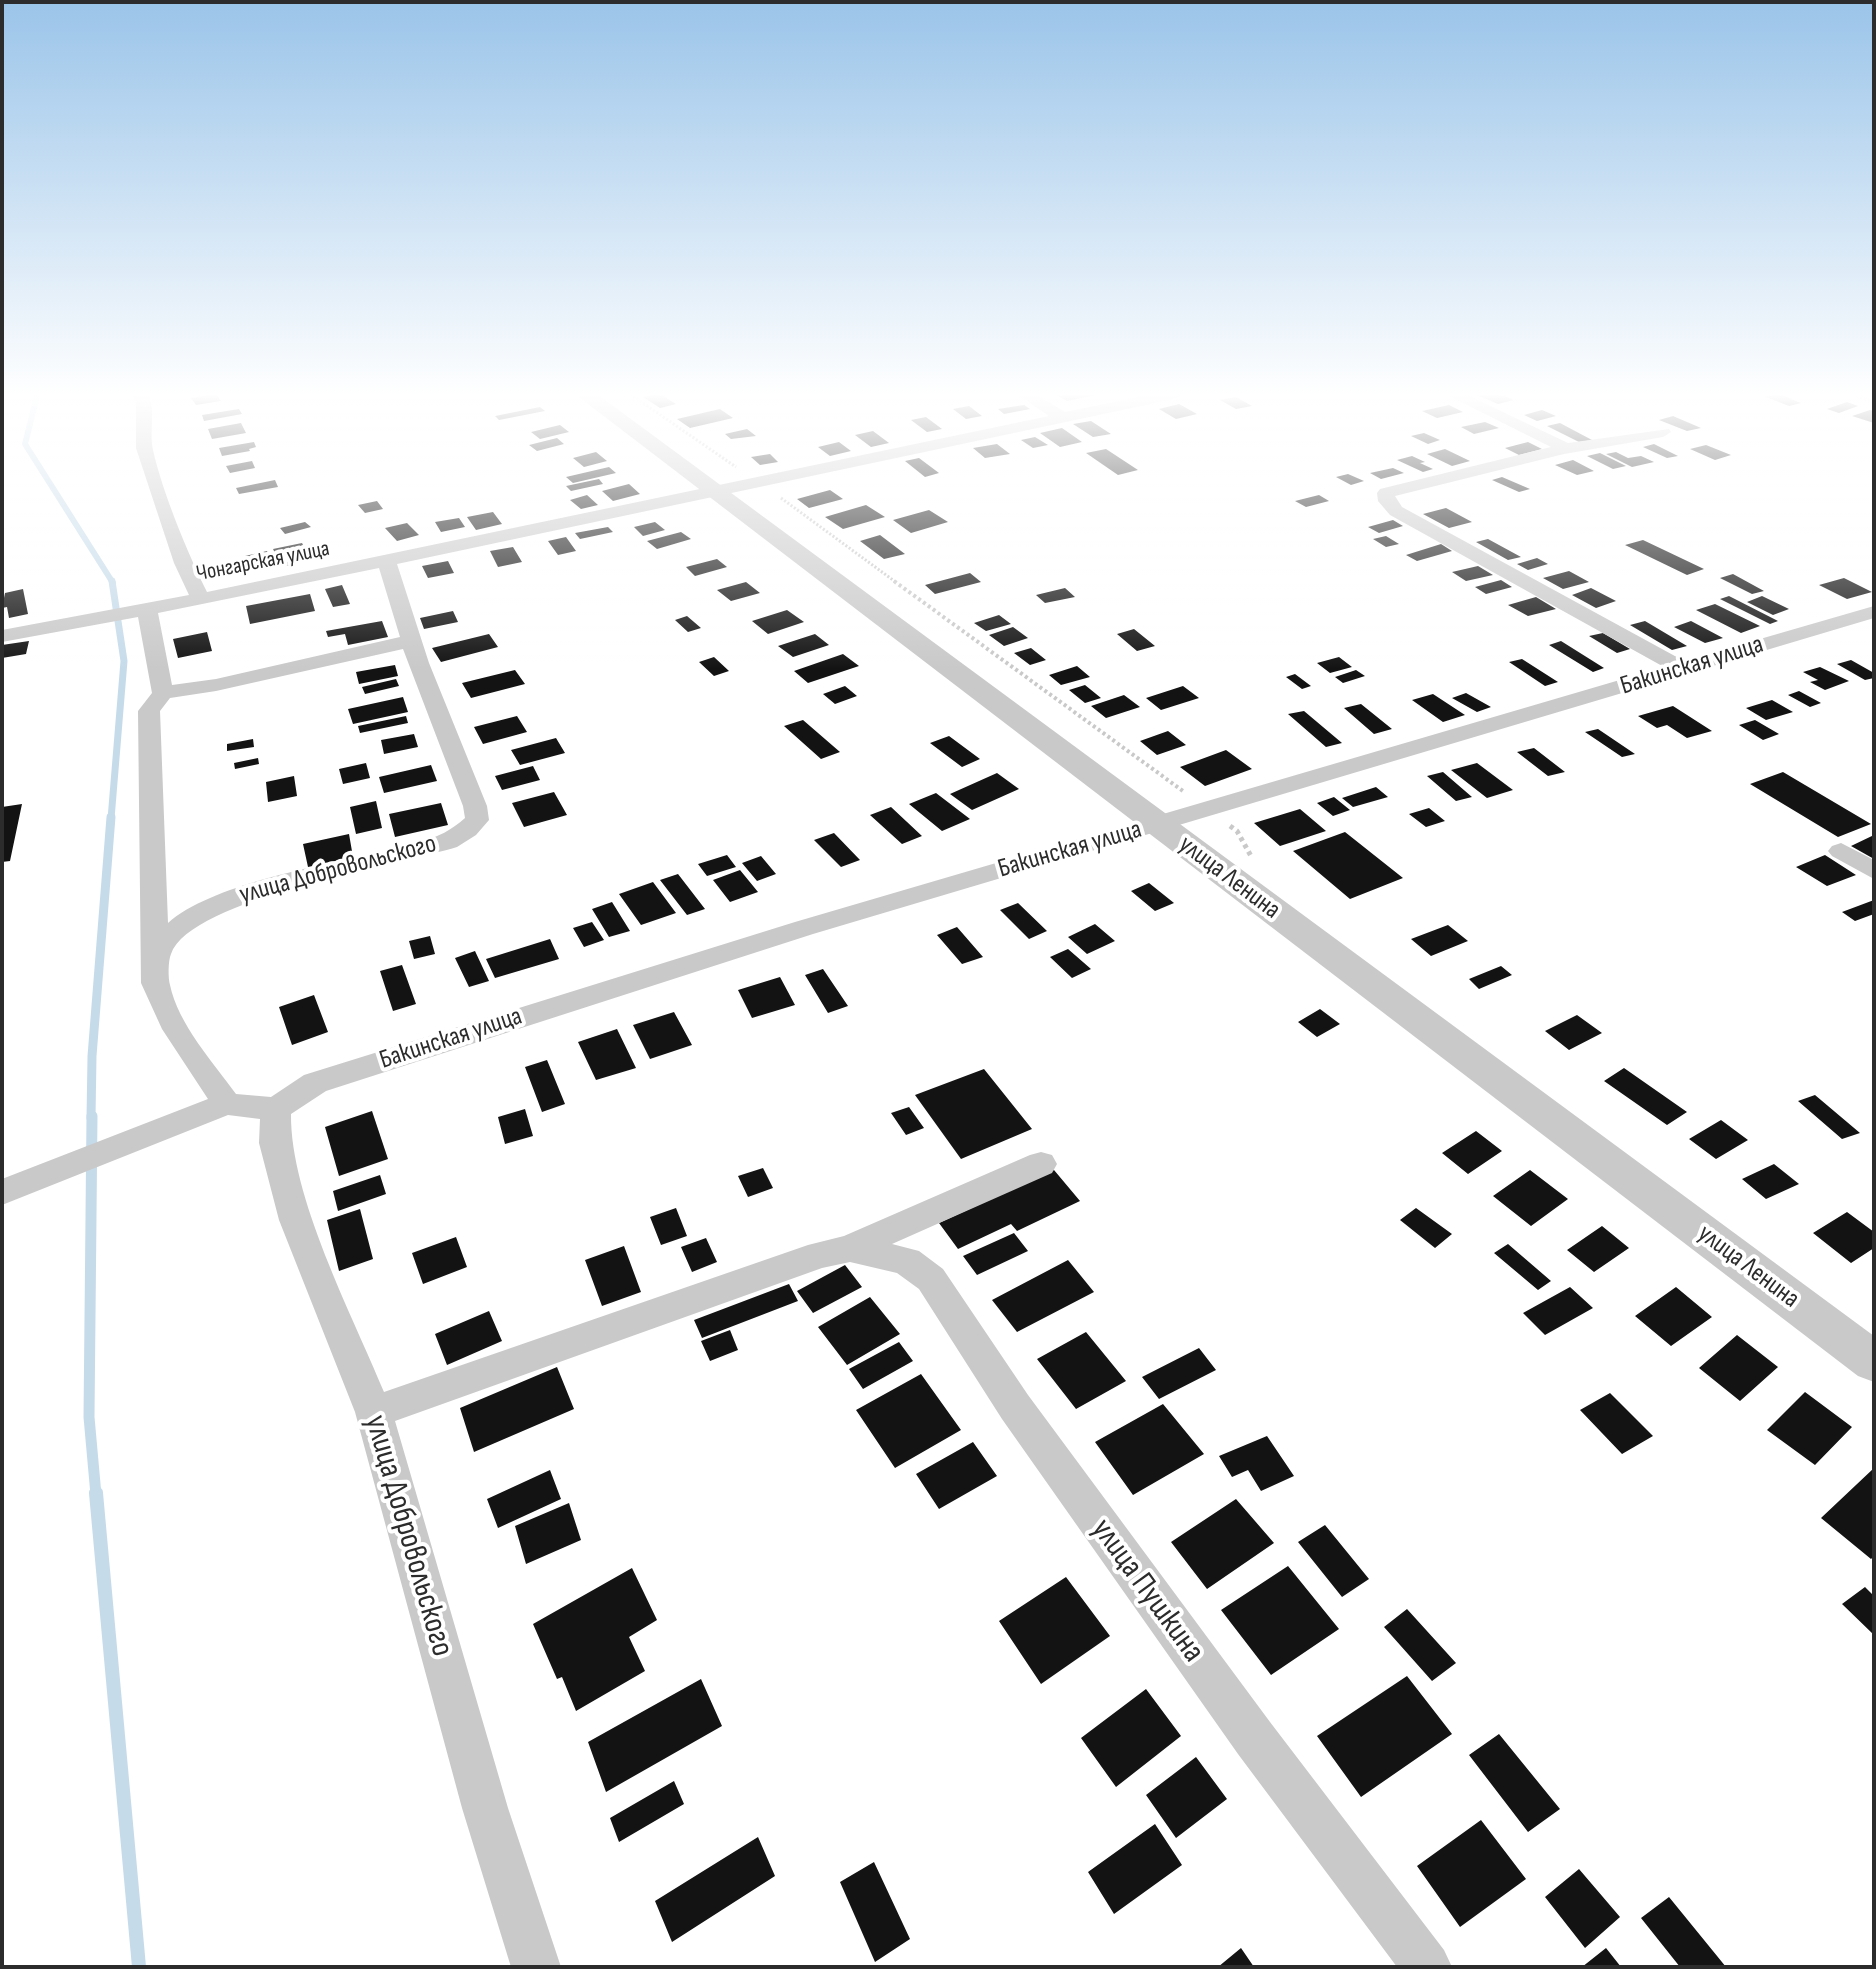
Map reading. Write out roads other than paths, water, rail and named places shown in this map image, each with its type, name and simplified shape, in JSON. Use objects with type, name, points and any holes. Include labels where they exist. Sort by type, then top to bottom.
[{"type":"street","points":[[157,486],[183,563],[201,599]]},
{"type":"street","name":"улица Ленина","points":[[709,486],[1874,1362]]},
{"type":"street","name":"Чонгарская улица","points":[[2,636],[201,599],[740,486]]},
{"type":"street","points":[[1412,486],[1386,493],[1387,501],[1396,511],[1683,669]]},
{"type":"street","name":"улица Добровольского","points":[[156,958],[170,933],[225,899],[433,847],[467,831],[477,820],[475,806],[412,641],[387,561]]},
{"type":"street","points":[[153,608],[163,693]]},
{"type":"street","name":"Бакинская улица","points":[[276,1109],[315,1083],[818,924],[1874,612]]},
{"type":"street","points":[[227,1104],[196,1059],[154,981],[156,958],[149,711],[163,693],[216,685],[412,641]]},
{"type":"street","points":[[1841,851],[1874,871]]},
{"type":"street","points":[[2,1192],[159,1128],[227,1104],[276,1109]]},
{"type":"street","name":"улица Добровольского","points":[[276,1109],[275,1143],[296,1220],[374,1412],[485,1808],[536,1967]]},
{"type":"street","points":[[374,1412],[820,1255],[850,1248],[1041,1164]]},
{"type":"street","name":"улица Пушкина","points":[[850,1248],[907,1261],[931,1279],[1015,1407],[1254,1738],[1427,1967]]},
{"type":"waterway","points":[[52,486],[112,582]]},
{"type":"waterway","points":[[111,819],[124,661],[112,582]]},
{"type":"waterway","points":[[91,1118],[92,1056],[111,817]]},
{"type":"waterway","points":[[92,1116],[89,1417],[96,1495]]},
{"type":"waterway","points":[[96,1493],[139,1967]]}]
